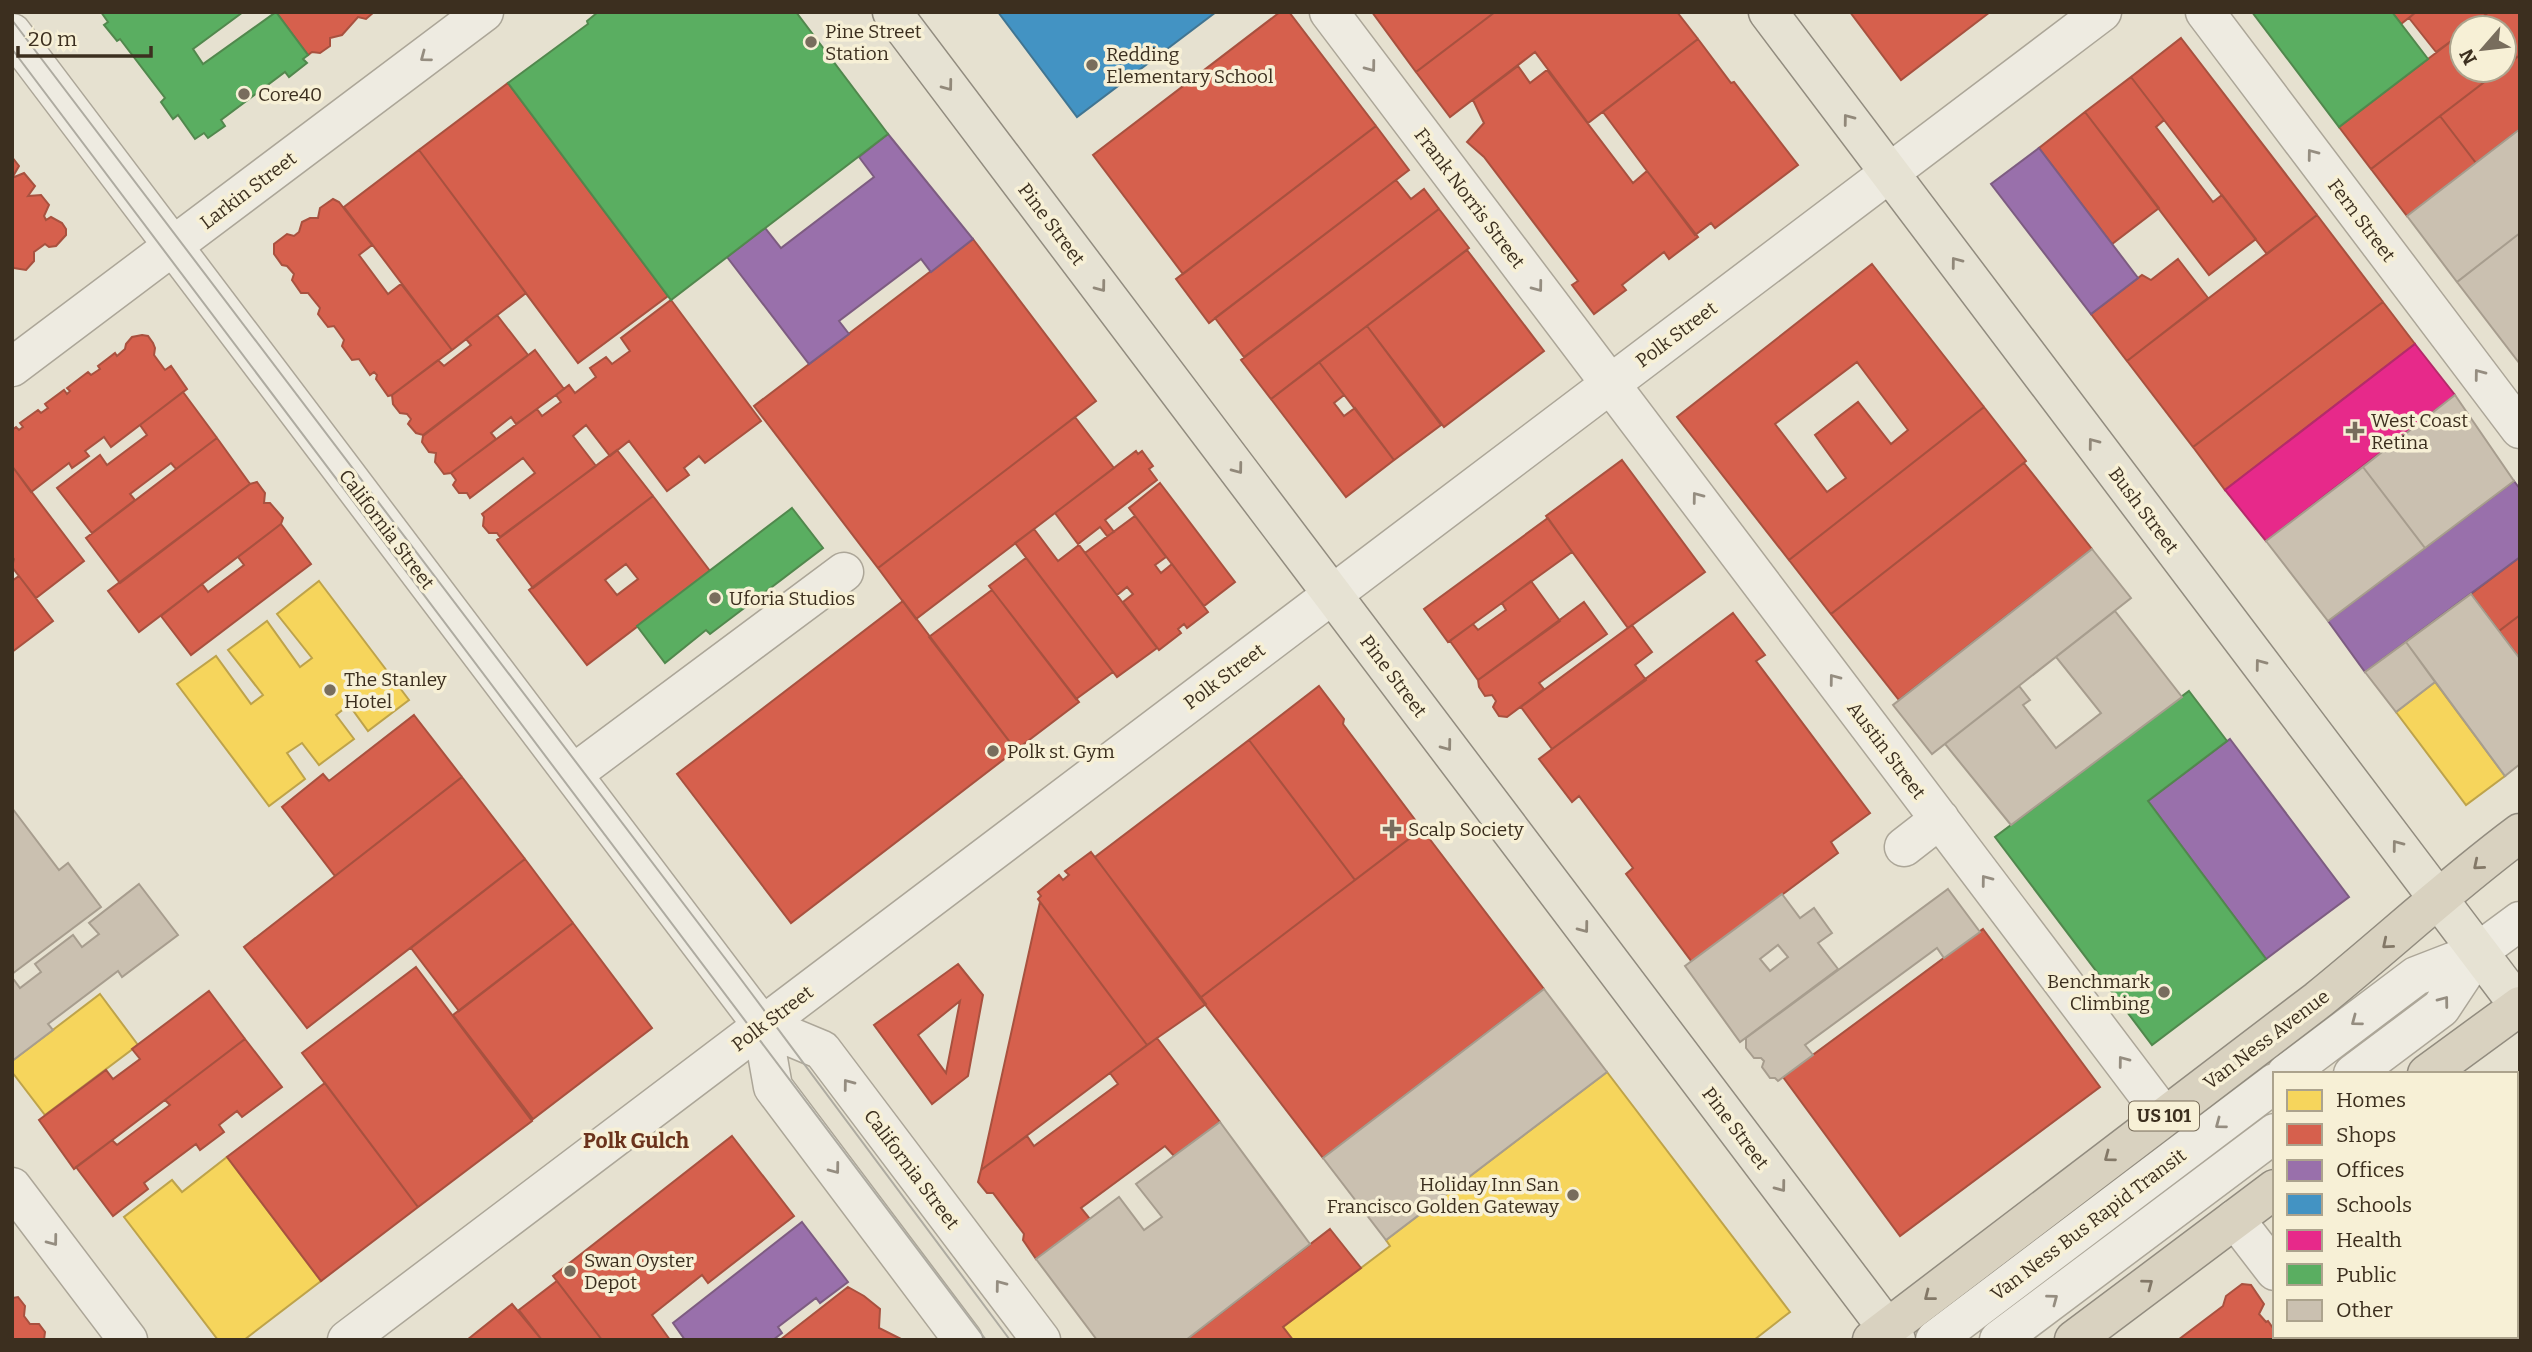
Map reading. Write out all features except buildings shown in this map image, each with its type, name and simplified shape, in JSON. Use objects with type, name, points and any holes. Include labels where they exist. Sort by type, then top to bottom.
[{"type":"highway","name":"Van Ness Avenue","points":[[1885,1336],[2164,1116],[2318,1000],[2483,860],[2520,833]]},
{"type":"highway","points":[[2430,1072],[2520,1006]]},
{"type":"highway","points":[[2074,1340],[2273,1190]]},
{"type":"main road","name":"Pine Street","points":[[892,12],[1332,594],[1885,1336]]},
{"type":"main road","name":"Bush Street","points":[[1768,12],[2520,1006]]},
{"type":"street","name":"Larkin Street","points":[[12,367],[484,12]]},
{"type":"street","name":"Frank Norris Street","points":[[1329,12],[1611,384]]},
{"type":"street","name":"Polk Street","points":[[347,1340],[2102,12]]},
{"type":"street","name":"Fern Street","points":[[2205,12],[2520,429]]},
{"type":"street","name":"California Street","points":[[12,33],[762,1025],[773,1087],[963,1340]]},
{"type":"street","name":"Austin Street","points":[[1611,384],[2164,1116]]},
{"type":"street","points":[[573,774],[844,572]]},
{"type":"street","points":[[1904,847],[1940,819]]},
{"type":"street","points":[[2289,1072],[2416,976],[2478,952],[2520,920]]},
{"type":"street","points":[[2356,1072],[2441,1008],[2478,952]]},
{"type":"street","name":"California Street","points":[[762,1025],[822,1050],[1041,1340]]},
{"type":"street","name":"Van Ness Bus Rapid Transit","points":[[1935,1340],[2273,1085]]},
{"type":"street","name":"Van Ness Bus Rapid Transit","points":[[1999,1340],[2273,1134]]},
{"type":"street","points":[[12,1187],[128,1340]]},
{"type":"street","points":[[2235,1219],[2273,1268]]},
{"type":"tram line","points":[[12,20],[737,974],[1010,1340]]},
{"type":"tram line","points":[[12,49],[986,1340]]},
{"type":"place","name":"Pine Street Station","points":[[811,42]]},
{"type":"place","name":"Redding Elementary School","points":[[1092,65]]},
{"type":"place","name":"Core40","points":[[244,94]]},
{"type":"place","name":"West Coast Retina","points":[[2355,431]]},
{"type":"place","name":"Uforia Studios","points":[[715,598]]},
{"type":"place","name":"The Stanley Hotel","points":[[330,690]]},
{"type":"place","name":"Polk st. Gym","points":[[993,751]]},
{"type":"place","name":"Scalp Society","points":[[1392,829]]},
{"type":"place","name":"Benchmark Climbing","points":[[2164,992]]},
{"type":"place","name":"Holiday Inn San Francisco Golden Gateway","points":[[1573,1195]]},
{"type":"place","name":"Swan Oyster Depot","points":[[570,1271]]},
{"type":"district","name":"Polk Gulch","points":[[636,1141]]}]
